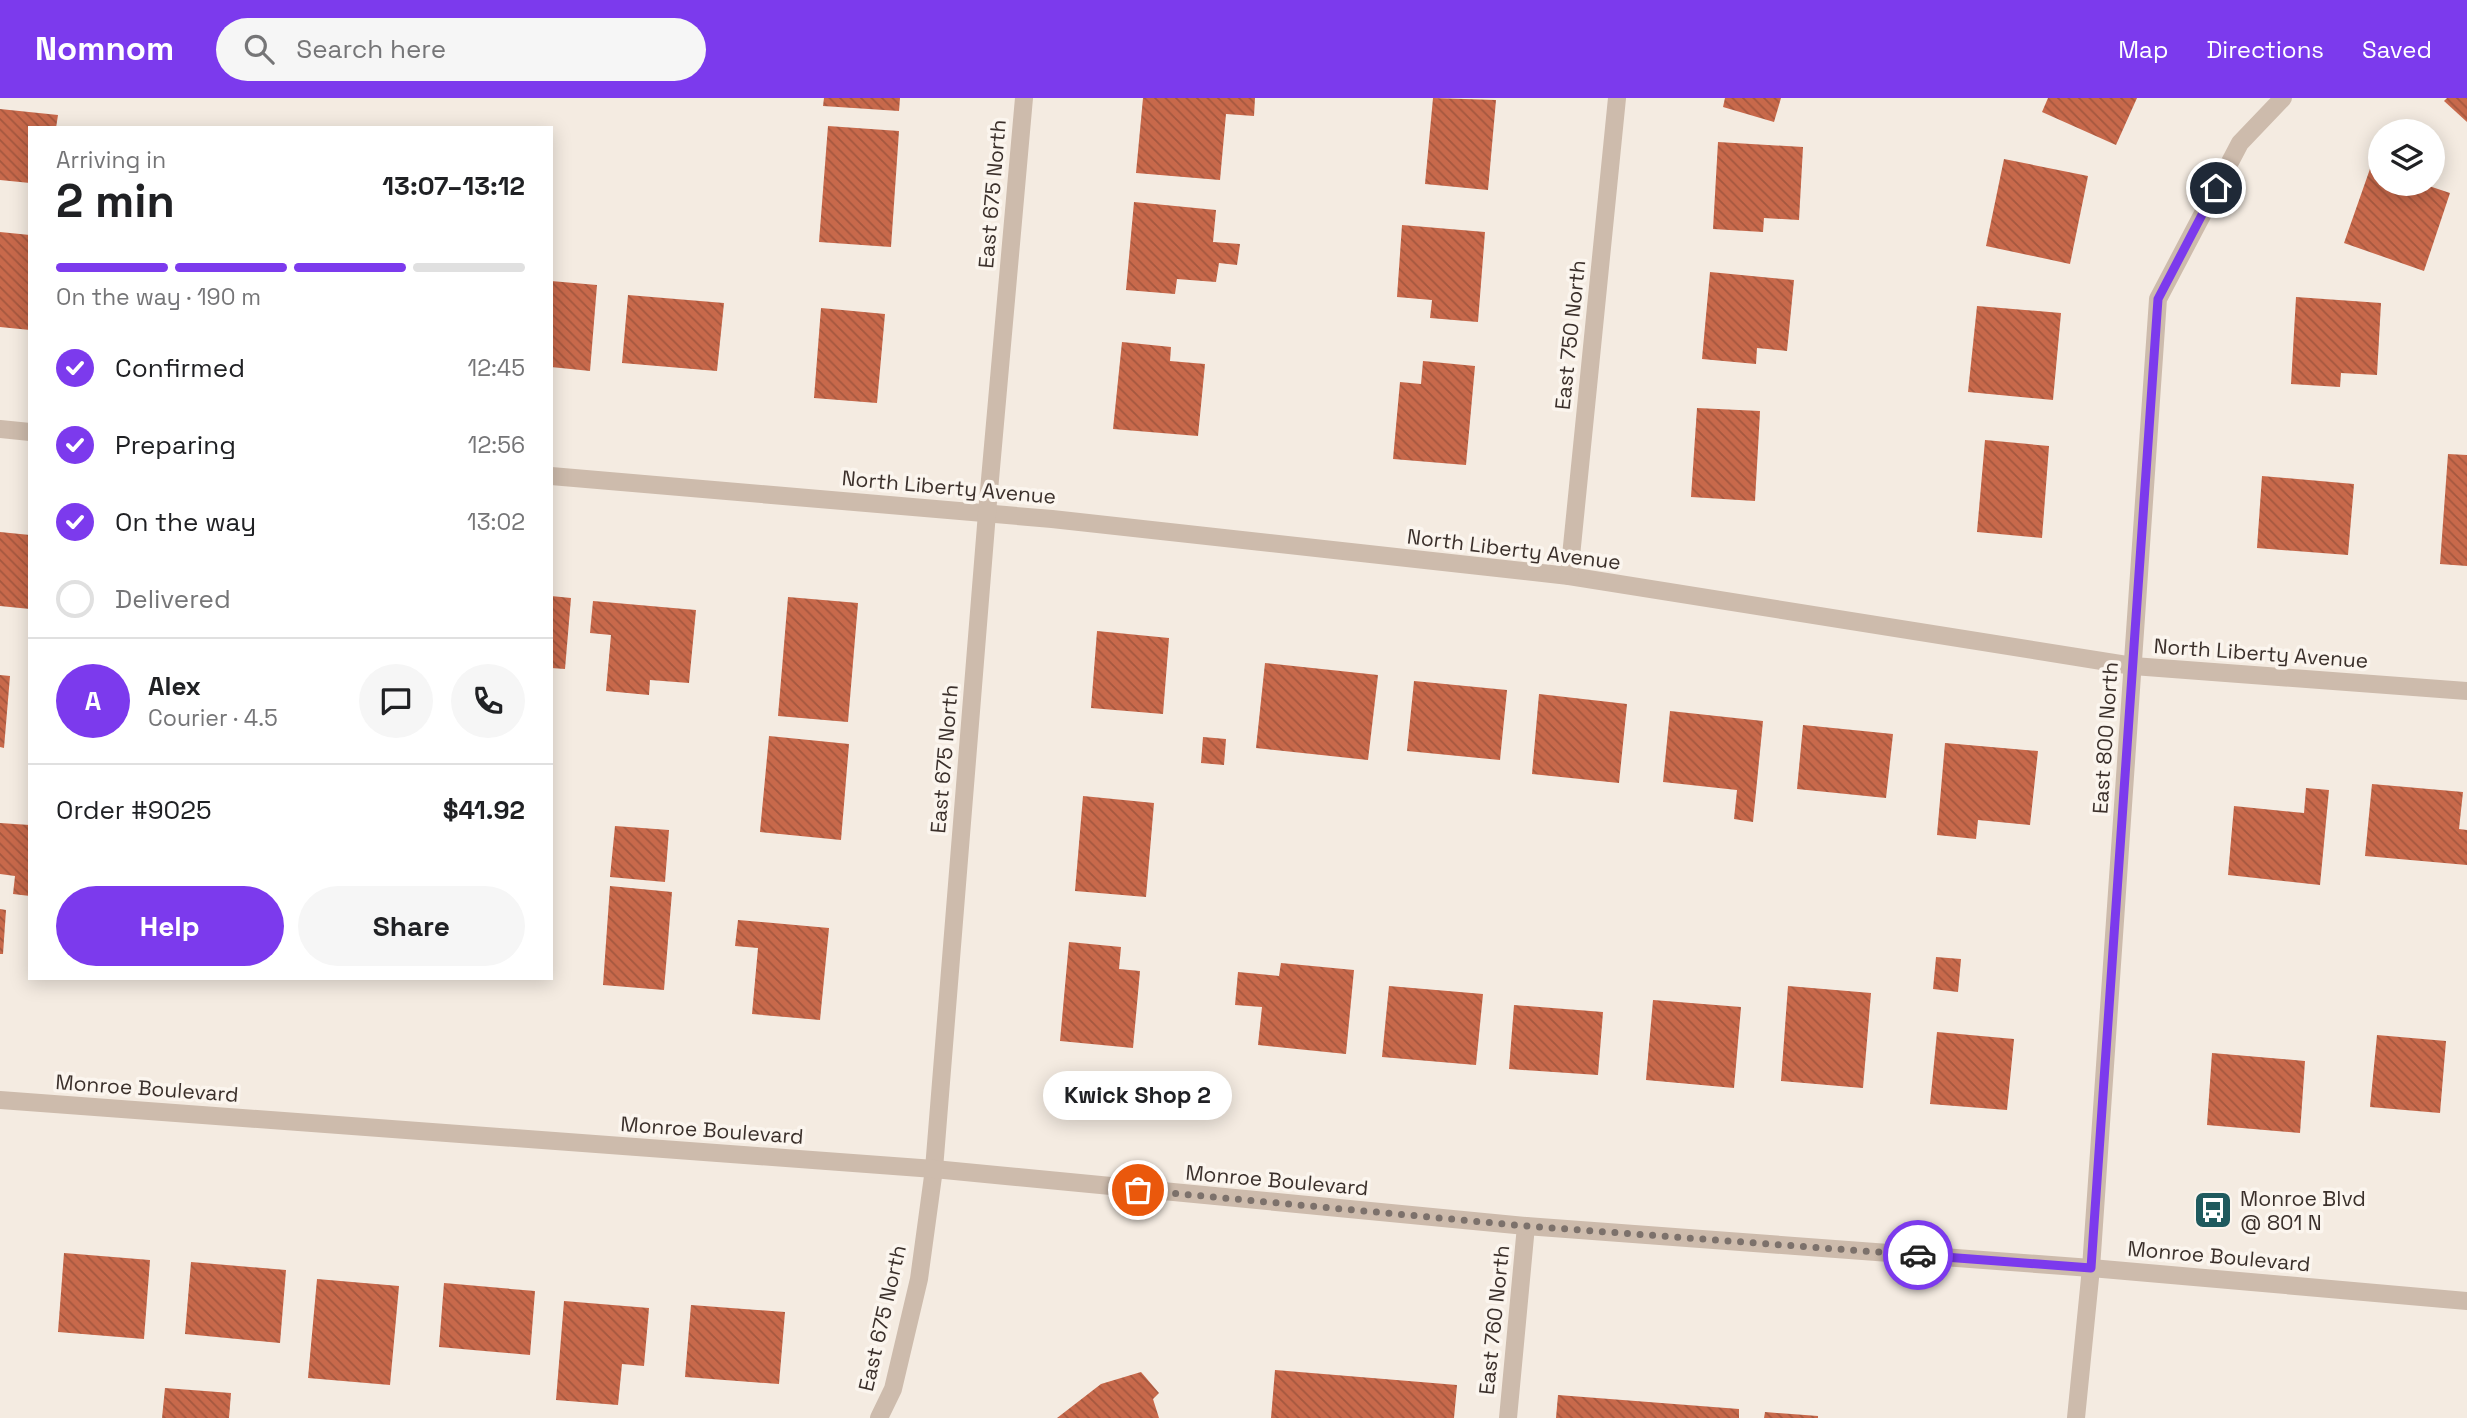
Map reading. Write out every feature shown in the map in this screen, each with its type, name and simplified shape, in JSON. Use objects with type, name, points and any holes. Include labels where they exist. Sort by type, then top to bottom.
[{"type":"street","name":"East 675 North","points":[[879,1418],[893,1389],[919,1279],[934,1170],[987,513],[1024,98]]},
{"type":"street","name":"East 750 North","points":[[1569,576],[1617,98]]},
{"type":"street","name":"East 800 North","points":[[2076,1418],[2091,1268],[2158,299],[2239,143],[2283,98]]},
{"type":"street","points":[[0,429],[28,432]]},
{"type":"street","name":"North Liberty Avenue","points":[[553,476],[1052,519],[1569,576],[2133,666],[2467,691]]},
{"type":"street","name":"Monroe Boulevard","points":[[0,1100],[934,1170],[1526,1226],[2091,1268],[2467,1301]]},
{"type":"street","name":"East 760 North","points":[[1508,1418],[1526,1226]]},
{"type":"building","points":[[824,98],[900,98],[899,111],[823,106]]},
{"type":"building","points":[[1143,98],[1255,98],[1254,116],[1226,114],[1220,180],[1136,173]]},
{"type":"building","points":[[1433,98],[1496,100],[1488,190],[1425,184]]},
{"type":"building","points":[[1725,98],[1781,98],[1774,122],[1723,107]]},
{"type":"building","points":[[2048,98],[2137,98],[2116,145],[2042,112]]},
{"type":"building","points":[[2447,98],[2467,98],[2467,122],[2444,101]]},
{"type":"building","points":[[0,109],[58,115],[56,126],[28,126],[28,183],[0,180]]},
{"type":"building","points":[[828,126],[899,131],[891,247],[819,242]]},
{"type":"building","points":[[1718,142],[1803,147],[1799,220],[1764,218],[1763,232],[1713,229]]},
{"type":"building","points":[[2004,159],[2088,176],[2070,264],[1986,246]]},
{"type":"building","points":[[2368,175],[2368,196],[2445,196],[2445,191],[2450,193],[2424,271],[2344,243]]},
{"type":"building","points":[[1134,202],[1216,210],[1213,242],[1240,244],[1237,265],[1219,263],[1216,282],[1177,279],[1175,294],[1126,290]]},
{"type":"building","points":[[1402,225],[1485,232],[1478,322],[1430,318],[1432,300],[1397,297]]},
{"type":"building","points":[[0,232],[28,235],[28,330],[0,327]]},
{"type":"building","points":[[1710,272],[1794,280],[1787,351],[1757,348],[1756,364],[1702,359]]},
{"type":"building","points":[[553,281],[597,285],[590,371],[553,367]]},
{"type":"building","points":[[628,295],[724,303],[717,371],[622,363]]},
{"type":"building","points":[[2296,297],[2381,303],[2377,375],[2341,373],[2340,387],[2291,384]]},
{"type":"building","points":[[1977,306],[2061,313],[2053,400],[1968,392]]},
{"type":"building","points":[[821,308],[885,314],[877,403],[814,398]]},
{"type":"building","points":[[1122,342],[1171,347],[1170,361],[1205,364],[1198,436],[1113,429]]},
{"type":"building","points":[[1423,361],[1475,366],[1466,465],[1393,459],[1400,382],[1421,384]]},
{"type":"building","points":[[1697,408],[1760,411],[1755,501],[1691,497]]},
{"type":"building","points":[[1985,440],[2049,446],[2042,538],[1977,532]]},
{"type":"building","points":[[2448,454],[2467,455],[2467,566],[2440,564]]},
{"type":"building","points":[[2262,476],[2354,484],[2348,555],[2257,548]]},
{"type":"building","points":[[0,532],[28,535],[28,609],[0,606]]},
{"type":"building","points":[[553,596],[571,598],[565,669],[553,668]]},
{"type":"building","points":[[788,597],[858,603],[848,722],[778,716]]},
{"type":"building","points":[[593,601],[696,610],[689,683],[650,680],[649,695],[606,691],[611,635],[590,633]]},
{"type":"building","points":[[1097,631],[1169,638],[1163,714],[1091,708]]},
{"type":"building","points":[[1265,663],[1378,675],[1368,760],[1256,748]]},
{"type":"building","points":[[0,675],[10,676],[4,748],[0,747]]},
{"type":"building","points":[[1414,681],[1507,690],[1500,760],[1407,751]]},
{"type":"building","points":[[1539,694],[1627,704],[1619,783],[1532,774]]},
{"type":"building","points":[[1670,711],[1763,721],[1753,822],[1734,819],[1737,790],[1663,782]]},
{"type":"building","points":[[1803,725],[1893,734],[1886,798],[1797,789]]},
{"type":"building","points":[[769,736],[849,744],[841,840],[760,832]]},
{"type":"building","points":[[1203,737],[1226,739],[1224,765],[1201,763]]},
{"type":"building","points":[[1945,743],[2038,751],[2030,825],[1978,820],[1976,839],[1937,835]]},
{"type":"building","points":[[2372,784],[2463,792],[2459,829],[2467,830],[2467,865],[2365,856]]},
{"type":"building","points":[[2306,788],[2329,790],[2320,885],[2228,875],[2234,806],[2304,813]]},
{"type":"building","points":[[1083,796],[1154,803],[1146,897],[1075,891]]},
{"type":"building","points":[[0,823],[28,825],[28,896],[13,894],[15,876],[0,874]]},
{"type":"building","points":[[615,826],[669,830],[665,882],[610,877]]},
{"type":"building","points":[[610,886],[672,892],[664,990],[603,985]]},
{"type":"building","points":[[0,909],[6,910],[3,954],[0,954]]},
{"type":"building","points":[[738,920],[829,928],[820,1020],[752,1014],[758,948],[735,946]]},
{"type":"building","points":[[1069,942],[1121,947],[1119,969],[1140,971],[1133,1048],[1060,1041]]},
{"type":"building","points":[[1936,957],[1961,959],[1958,992],[1933,989]]},
{"type":"building","points":[[1281,963],[1354,970],[1346,1054],[1258,1045],[1262,1007],[1235,1005],[1238,972],[1279,976]]},
{"type":"building","points":[[1389,986],[1483,994],[1476,1065],[1382,1057]]},
{"type":"building","points":[[1788,986],[1871,993],[1863,1088],[1781,1081]]},
{"type":"building","points":[[1653,1000],[1741,1007],[1734,1088],[1646,1080]]},
{"type":"building","points":[[1514,1005],[1603,1012],[1598,1075],[1509,1069]]},
{"type":"building","points":[[1937,1032],[2014,1039],[2007,1110],[1930,1104]]},
{"type":"building","points":[[2377,1035],[2446,1041],[2440,1113],[2370,1107]]},
{"type":"building","points":[[2212,1053],[2305,1061],[2300,1133],[2207,1125]]},
{"type":"building","points":[[64,1253],[150,1260],[144,1339],[58,1332]]},
{"type":"building","points":[[191,1262],[286,1270],[280,1343],[185,1334]]},
{"type":"building","points":[[317,1279],[399,1286],[390,1385],[308,1378]]},
{"type":"building","points":[[444,1283],[535,1291],[530,1355],[439,1347]]},
{"type":"building","points":[[564,1301],[649,1308],[644,1366],[622,1364],[618,1405],[556,1400]]},
{"type":"building","points":[[691,1305],[785,1312],[779,1384],[685,1377]]},
{"type":"building","points":[[1275,1370],[1457,1385],[1454,1418],[1271,1418]]},
{"type":"building","points":[[1141,1372],[1159,1393],[1153,1399],[1159,1418],[1057,1418],[1101,1384]]},
{"type":"building","points":[[165,1388],[231,1393],[229,1418],[162,1418]]},
{"type":"building","points":[[1558,1395],[1739,1409],[1739,1418],[1556,1418]]},
{"type":"building","points":[[1765,1412],[1818,1416],[1818,1418],[1764,1418]]},
{"type":"way so far","points":[[1138,1190],[1526,1226],[1918,1255]]},
{"type":"place","name":"Kwick Shop 2","points":[[1138,1190]]},
{"type":"place","name":"Monroe Blvd @ 801 N","points":[[2213,1210]]},
{"type":"route","points":[[1918,1255],[2091,1268],[2158,299],[2216,188]]}]
